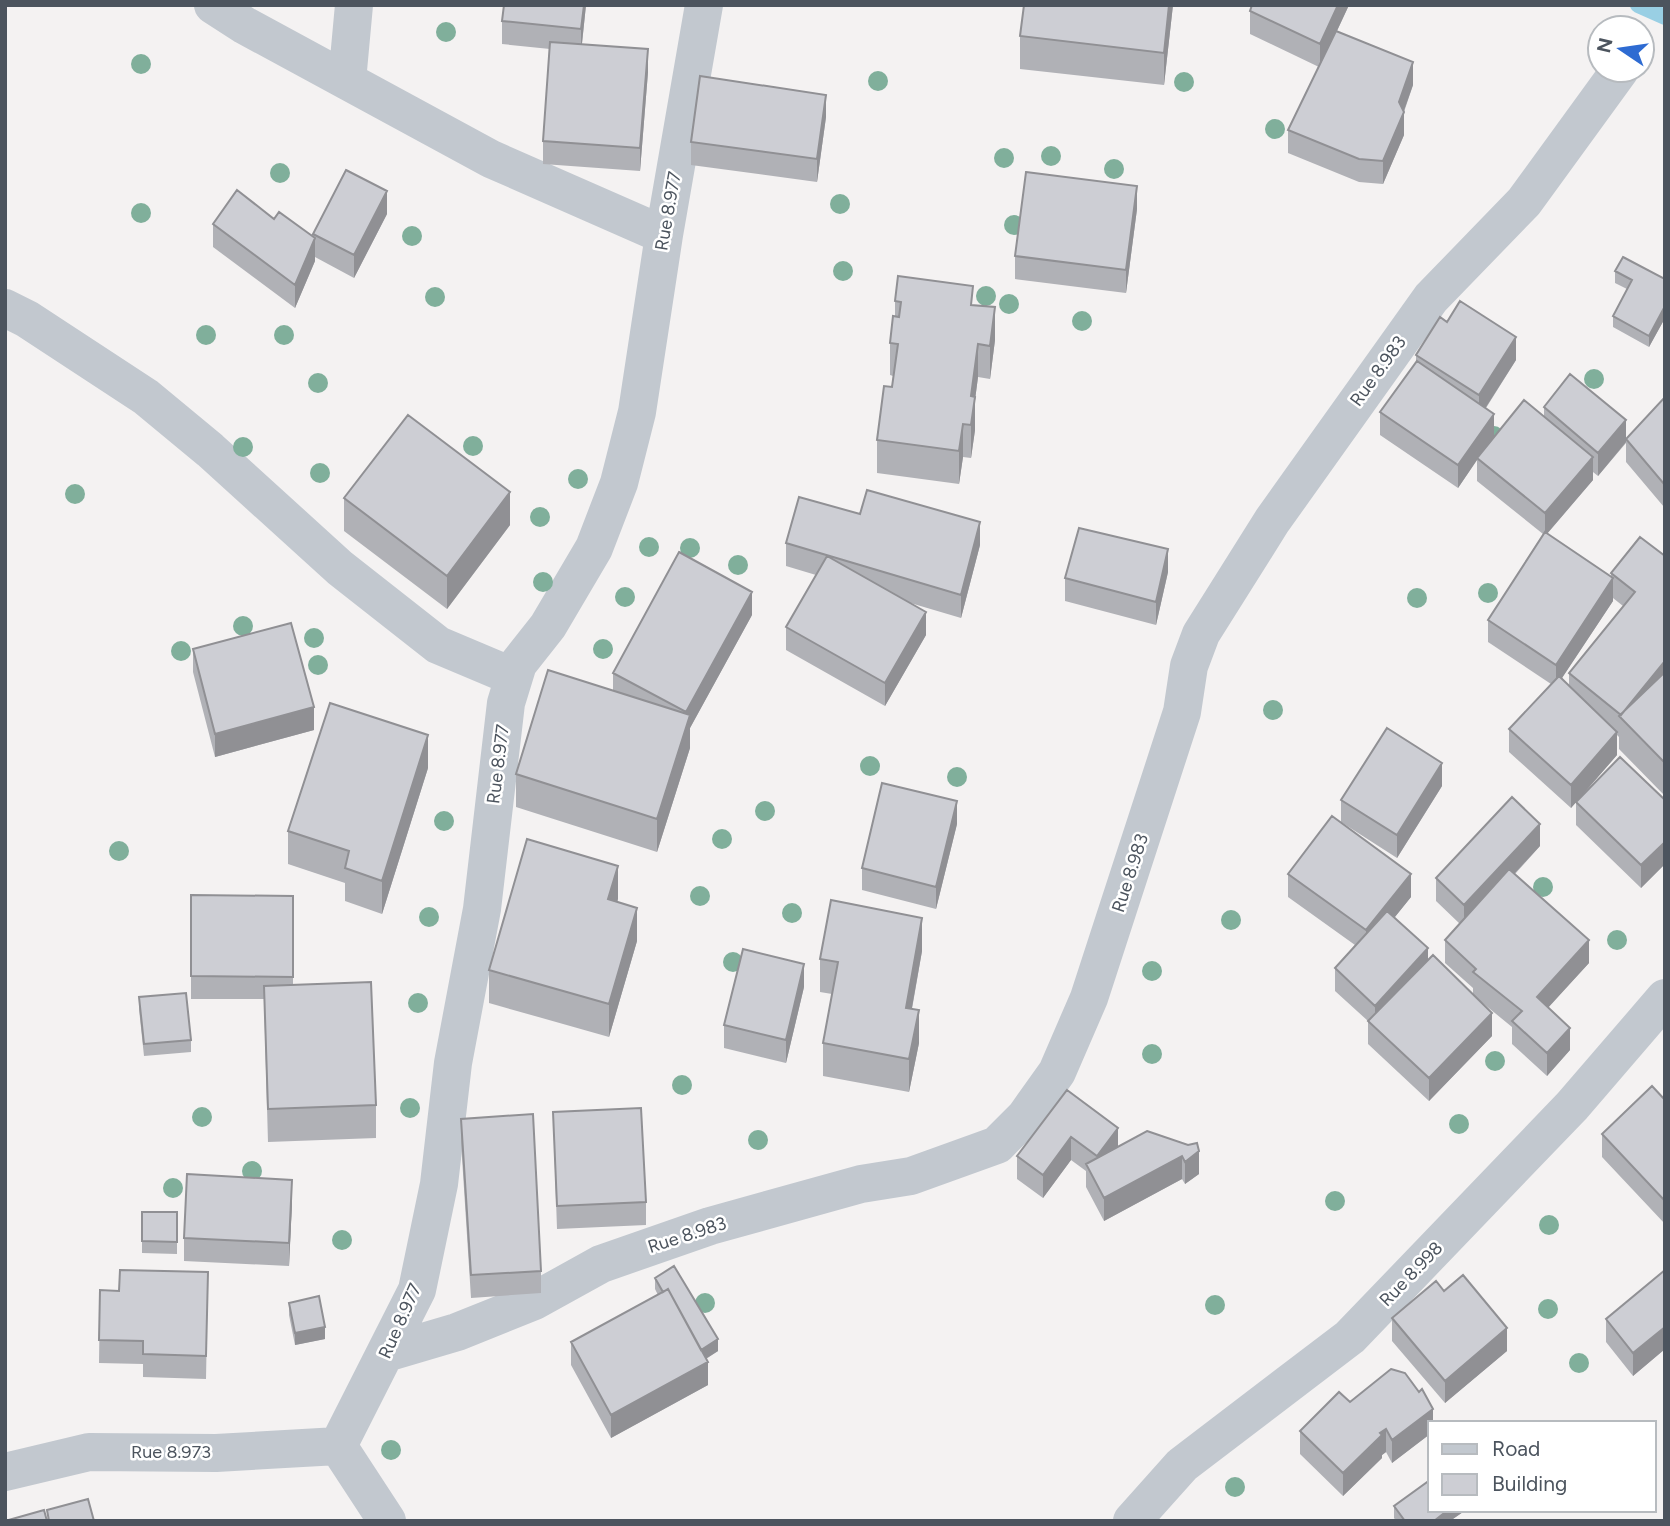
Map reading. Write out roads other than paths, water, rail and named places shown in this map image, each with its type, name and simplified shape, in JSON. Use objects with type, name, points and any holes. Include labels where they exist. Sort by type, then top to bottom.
[{"type":"street","points":[[213,5],[244,25],[491,159],[664,235]]},
{"type":"street","points":[[348,81],[354,5]]},
{"type":"street","name":"Rue 8.977","points":[[338,1446],[417,1290],[439,1184],[453,1063],[482,909],[506,703],[518,664],[548,626],[594,548],[619,483],[637,412],[664,235],[704,5]]},
{"type":"street","name":"Rue 8.983","points":[[386,1353],[457,1332],[534,1301],[601,1264],[710,1226],[861,1184],[911,1176],[958,1160],[997,1144],[1025,1117],[1057,1072],[1089,998],[1182,712],[1189,666],[1201,634],[1272,521],[1352,405],[1431,298],[1524,202],[1610,84]]},
{"type":"street","points":[[5,308],[27,319],[146,397],[210,450],[340,568],[438,645],[514,677]]},
{"type":"street","name":"Rue 8.998","points":[[1132,1521],[1182,1465],[1350,1337],[1572,1106],[1665,998]]},
{"type":"street","points":[[338,1446],[387,1521]]},
{"type":"street","name":"Rue 8.973","points":[[5,1472],[89,1452],[216,1453],[338,1446]]},
{"type":"waterway","points":[[1638,5],[1665,17]]}]
